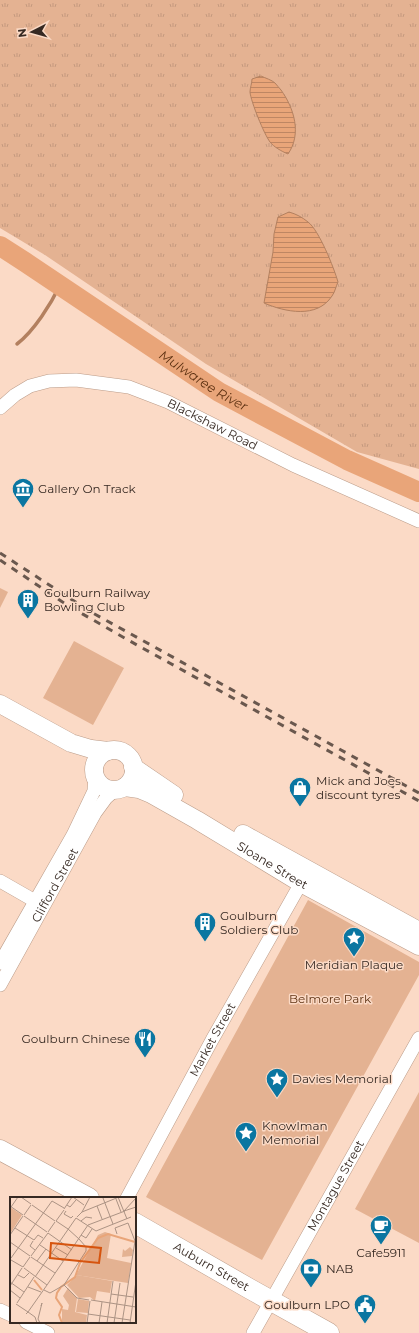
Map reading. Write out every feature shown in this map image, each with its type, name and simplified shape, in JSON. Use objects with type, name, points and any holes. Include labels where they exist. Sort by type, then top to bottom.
[{"type":"main road","points":[[0,1150],[87,1197]]},
{"type":"main road","points":[[0,1162],[62,1197]]},
{"type":"main road","name":"Auburn Street","points":[[136,1225],[269,1305],[311,1333]]},
{"type":"main road","name":"Auburn Street","points":[[136,1239],[329,1333]]},
{"type":"street","name":"Blackshaw Road","points":[[0,408],[15,395],[30,386],[36,383],[48,381],[76,380],[129,387],[168,402],[274,456],[419,521]]},
{"type":"street","points":[[0,704],[71,743],[91,749],[121,751],[127,755],[131,761],[133,767],[132,776],[120,788],[103,787],[95,773],[71,743]]},
{"type":"street","points":[[95,773],[98,757],[108,751]]},
{"type":"street","name":"Sloane Street","points":[[133,767],[166,791],[419,931]]},
{"type":"street","name":"Clifford Street","points":[[0,985],[94,791],[95,773]]},
{"type":"street","name":"Clifford Street","points":[[0,963],[95,813],[106,798],[120,788]]},
{"type":"street","name":"Sloane Street","points":[[120,788],[139,789],[164,801],[300,883],[419,946]]},
{"type":"street","points":[[240,833],[257,847],[290,866],[300,878],[300,883]]},
{"type":"street","points":[[0,881],[39,903]]},
{"type":"street","name":"Market Street","points":[[128,1197],[212,1040],[300,883]]},
{"type":"street","points":[[400,921],[412,934],[419,937]]},
{"type":"street","name":"Montague Street","points":[[253,1333],[324,1204],[419,1038]]},
{"type":"street","points":[[0,1310],[10,1315]]},
{"type":"street","points":[[28,1323],[48,1333]]},
{"type":"green space","points":[[0,0],[419,0],[419,469],[357,452],[206,364],[45,255],[0,228]]},
{"type":"green space","points":[[0,588],[8,592],[0,608]]},
{"type":"green space","points":[[74,641],[124,668],[93,725],[43,698]]},
{"type":"green space","name":"Belmore Park","points":[[308,900],[419,962],[419,975],[262,1260],[146,1197]]},
{"type":"green space","points":[[419,1092],[419,1243],[355,1209]]},
{"type":"shaded area","points":[[261,76],[272,81],[281,90],[293,113],[295,121],[295,138],[288,154],[278,149],[270,142],[255,110],[250,89],[252,79]]},
{"type":"shaded area","points":[[289,212],[308,222],[317,233],[326,250],[338,282],[333,294],[326,303],[309,311],[291,311],[264,303],[273,252],[274,234],[278,217]]},
{"type":"waterway","name":"Mulwaree River","points":[[0,246],[219,392],[347,460],[419,492]]},
{"type":"waterway","points":[[17,344],[30,332],[42,317],[60,285]]},
{"type":"railway","points":[[0,553],[91,612],[419,793]]},
{"type":"railway","points":[[0,560],[67,605],[419,801]]},
{"type":"place","name":"Gallery On Track","points":[[23,508]]},
{"type":"place","name":"Goulburn Railway Bowling Club","points":[[28,620]]},
{"type":"place","name":"Mick and Joes discount tyres","points":[[300,808]]},
{"type":"place","name":"Goulburn Soldiers Club","points":[[205,942]]},
{"type":"place","name":"Meridian Plaque","points":[[354,958]]},
{"type":"place","name":"Goulburn Chinese","points":[[145,1058]]},
{"type":"place","name":"Davies Memorial","points":[[277,1098]]},
{"type":"place","name":"Knowlman Memorial","points":[[246,1152]]},
{"type":"place","name":"Cafe5911","points":[[381,1246]]},
{"type":"place","name":"NAB","points":[[311,1288]]},
{"type":"place","name":"Goulburn LPO","points":[[365,1324]]}]
